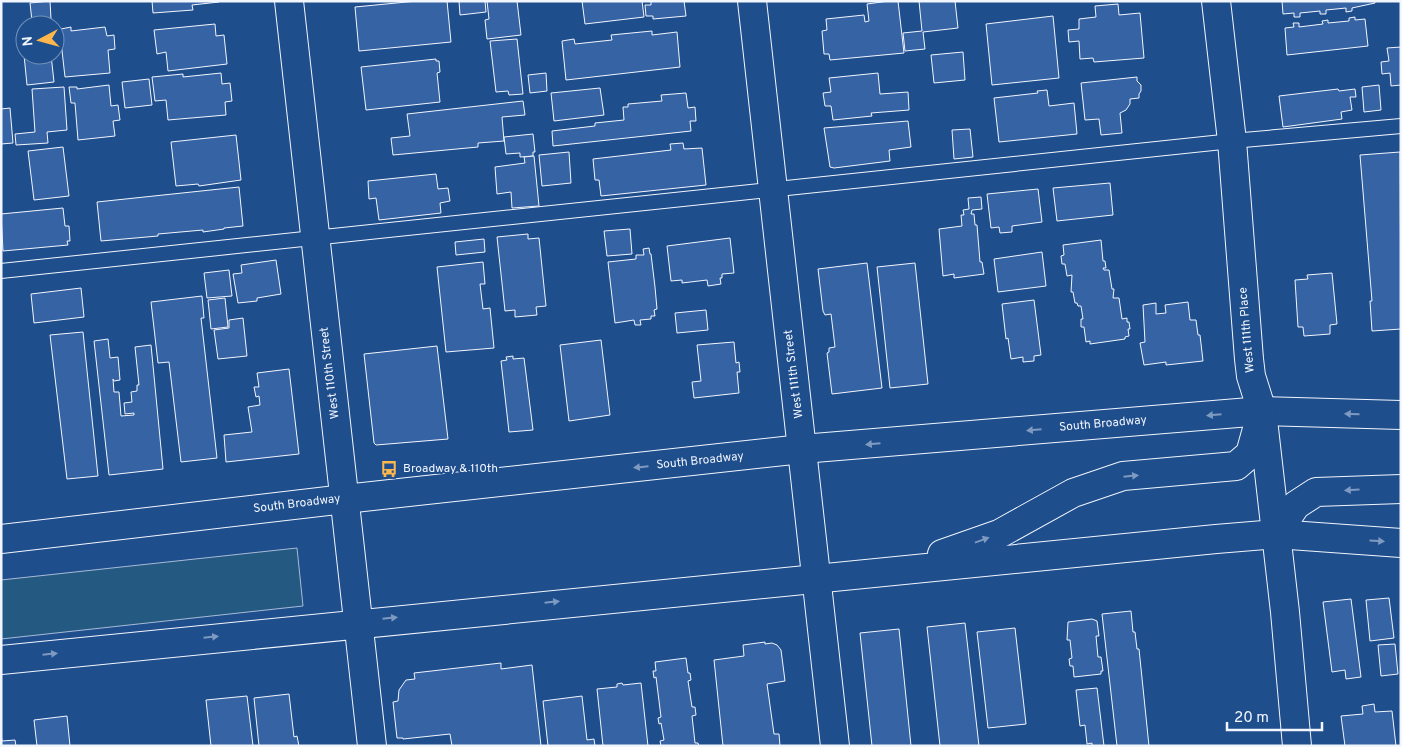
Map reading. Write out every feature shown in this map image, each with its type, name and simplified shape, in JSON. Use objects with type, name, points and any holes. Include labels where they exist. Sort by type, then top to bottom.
[{"type":"main road","name":"West 110th Street","points":[[289,1],[372,746]]},
{"type":"main road","name":"West 111th Street","points":[[752,1],[835,746]]},
{"type":"main road","name":"West 111th Place","points":[[1216,1],[1232,141],[1249,358],[1251,376],[1262,411],[1297,746]]},
{"type":"main road","name":"South Broadway","points":[[1,539],[345,499],[802,450],[1262,411],[1401,415]]},
{"type":"main road","points":[[904,568],[999,534],[1073,494],[1123,476],[1236,466],[1250,454],[1262,411]]},
{"type":"main road","points":[[1276,534],[1296,505],[1316,492],[1401,489]]},
{"type":"main road","points":[[1,660],[359,621],[816,576],[1276,534],[1401,543]]},
{"type":"lane","points":[[1,271],[1232,141],[1401,126]]},
{"type":"shaded area","points":[[297,548],[303,606],[1,639],[1,580]]},
{"type":"building","points":[[50,1],[51,15],[31,15],[30,3]]},
{"type":"building","points":[[152,1],[219,2],[192,5],[193,10],[153,13]]},
{"type":"building","points":[[417,1],[447,1],[451,42],[359,51],[355,7]]},
{"type":"building","points":[[459,1],[485,1],[486,12],[460,15]]},
{"type":"building","points":[[487,1],[517,1],[521,35],[487,39],[485,20],[489,19]]},
{"type":"building","points":[[582,1],[642,1],[644,17],[585,24]]},
{"type":"building","points":[[651,1],[684,1],[686,16],[653,19],[653,16],[646,16],[645,5],[651,5]]},
{"type":"building","points":[[898,1],[904,53],[830,60],[829,54],[824,54],[822,31],[827,30],[826,19],[864,15],[865,22],[869,21],[867,4]]},
{"type":"building","points":[[919,1],[955,1],[958,28],[923,32],[925,49],[905,51],[903,33],[922,31]]},
{"type":"building","points":[[1282,1],[1375,1],[1375,3],[1352,8],[1352,11],[1346,12],[1346,8],[1326,10],[1326,14],[1320,14],[1320,11],[1300,13],[1300,17],[1294,17],[1294,13],[1283,14]]},
{"type":"building","points":[[1118,4],[1119,15],[1140,13],[1144,58],[1094,62],[1093,58],[1080,59],[1079,41],[1069,42],[1068,30],[1079,29],[1079,19],[1096,17],[1095,6]]},
{"type":"building","points":[[1053,16],[1059,78],[992,85],[986,24]]},
{"type":"building","points":[[1355,17],[1355,20],[1365,19],[1368,46],[1287,55],[1285,28],[1294,27],[1293,23],[1299,23],[1299,27],[1323,24],[1322,21],[1328,20],[1328,23],[1349,21],[1349,18]]},
{"type":"building","points":[[215,24],[216,36],[224,35],[227,64],[168,71],[166,52],[157,54],[154,30]]},
{"type":"building","points":[[71,27],[71,31],[105,27],[107,36],[114,35],[115,49],[108,50],[110,73],[65,77],[65,28]]},
{"type":"building","points":[[652,31],[652,35],[677,32],[680,67],[566,80],[562,41],[574,39],[575,44],[612,40],[611,35]]},
{"type":"building","points":[[517,39],[523,94],[509,95],[508,91],[496,92],[490,41]]},
{"type":"building","points":[[1401,47],[1401,85],[1391,86],[1390,73],[1382,74],[1381,62],[1389,61],[1387,48]]},
{"type":"building","points":[[963,52],[965,80],[934,83],[931,55]]},
{"type":"building","points":[[436,59],[436,61],[439,61],[440,72],[437,73],[440,102],[366,110],[361,67]]},
{"type":"building","points":[[25,65],[52,65],[54,82],[27,85]]},
{"type":"building","points":[[221,73],[222,84],[230,83],[232,101],[225,102],[226,115],[168,120],[166,100],[155,101],[152,77],[183,74],[183,77]]},
{"type":"building","points":[[546,73],[547,91],[530,93],[528,75]]},
{"type":"building","points":[[878,73],[880,94],[908,92],[909,110],[871,113],[872,116],[833,120],[831,106],[825,106],[823,93],[831,92],[829,78]]},
{"type":"building","points":[[1137,77],[1137,81],[1141,85],[1141,91],[1139,98],[1130,99],[1130,104],[1126,110],[1120,113],[1122,133],[1101,135],[1099,119],[1085,120],[1081,83]]},
{"type":"building","points":[[149,79],[152,105],[125,108],[122,82]]},
{"type":"building","points":[[109,85],[111,106],[118,105],[120,120],[113,121],[115,136],[78,140],[75,103],[71,103],[69,87],[77,87],[77,89]]},
{"type":"building","points":[[1379,85],[1381,110],[1364,112],[1362,87]]},
{"type":"building","points":[[64,87],[67,130],[47,132],[48,143],[16,145],[15,134],[35,132],[32,89]]},
{"type":"building","points":[[600,88],[604,115],[554,121],[551,93]]},
{"type":"building","points":[[1338,89],[1339,91],[1355,89],[1356,97],[1350,97],[1352,110],[1341,112],[1342,119],[1283,127],[1279,96]]},
{"type":"building","points":[[1047,90],[1049,106],[1074,103],[1077,134],[999,142],[994,98],[1038,93],[1037,91]]},
{"type":"building","points":[[686,93],[688,108],[695,107],[696,121],[690,121],[691,131],[553,146],[552,131],[595,126],[595,123],[624,120],[623,107],[628,107],[628,104],[662,101],[661,95]]},
{"type":"building","points":[[523,101],[525,115],[502,117],[504,141],[478,143],[478,147],[393,155],[391,138],[410,136],[407,114]]},
{"type":"building","points":[[10,108],[13,143],[1,144],[1,109]]},
{"type":"building","points":[[908,121],[911,147],[889,150],[890,161],[830,167],[824,128]]},
{"type":"building","points":[[970,129],[973,157],[954,159],[952,130]]},
{"type":"building","points":[[533,134],[535,152],[533,152],[533,156],[520,157],[520,153],[506,154],[504,137]]},
{"type":"building","points":[[236,135],[241,180],[199,186],[198,184],[176,186],[171,142]]},
{"type":"building","points":[[683,143],[684,149],[702,148],[706,185],[601,196],[599,180],[595,180],[593,159],[671,150],[670,144]]},
{"type":"building","points":[[63,147],[69,196],[34,200],[28,151]]},
{"type":"building","points":[[569,152],[571,183],[542,186],[539,155]]},
{"type":"building","points":[[1400,152],[1401,329],[1372,331],[1370,301],[1372,301],[1360,155]]},
{"type":"building","points":[[534,156],[539,206],[512,208],[511,192],[497,194],[495,167],[525,163],[524,157]]},
{"type":"building","points":[[436,174],[438,189],[448,188],[450,201],[440,203],[441,213],[379,220],[376,198],[369,199],[368,181]]},
{"type":"building","points":[[1110,183],[1113,215],[1057,221],[1053,188]]},
{"type":"building","points":[[239,187],[243,226],[203,232],[203,230],[101,241],[97,202]]},
{"type":"building","points":[[1038,189],[1042,222],[1012,226],[1012,232],[1000,233],[999,227],[991,228],[987,194]]},
{"type":"building","points":[[981,197],[982,209],[972,210],[971,214],[974,214],[975,225],[977,225],[980,262],[982,262],[984,274],[954,278],[954,274],[943,276],[939,229],[962,226],[961,215],[964,215],[963,210],[969,209],[968,198]]},
{"type":"building","points":[[63,208],[65,226],[69,226],[70,241],[67,241],[68,245],[3,251],[1,214]]},
{"type":"building","points":[[630,229],[632,254],[607,256],[604,231]]},
{"type":"building","points":[[528,234],[528,239],[539,238],[546,306],[536,307],[537,315],[515,317],[515,310],[505,311],[497,237]]},
{"type":"building","points":[[730,238],[734,273],[722,274],[722,278],[720,278],[721,284],[708,286],[707,280],[682,283],[682,280],[671,281],[667,246]]},
{"type":"building","points":[[484,239],[485,252],[456,255],[455,242]]},
{"type":"building","points":[[1101,240],[1103,261],[1105,261],[1106,268],[1103,268],[1104,270],[1109,270],[1112,289],[1114,289],[1113,298],[1119,298],[1122,319],[1127,318],[1130,329],[1128,329],[1129,336],[1125,337],[1125,339],[1090,344],[1090,341],[1086,342],[1084,327],[1081,327],[1081,319],[1083,319],[1081,306],[1075,303],[1073,292],[1071,292],[1072,275],[1067,276],[1065,264],[1062,264],[1061,256],[1064,255],[1063,245]]},
{"type":"building","points":[[649,248],[657,309],[654,310],[655,316],[651,316],[651,319],[640,320],[641,325],[635,325],[634,320],[615,323],[608,262],[636,259],[636,255],[644,255],[643,249]]},
{"type":"building","points":[[1042,252],[1046,286],[998,292],[994,259]]},
{"type":"building","points":[[276,260],[281,294],[257,298],[257,301],[238,303],[233,274],[242,273],[241,265]]},
{"type":"building","points":[[483,262],[485,284],[480,284],[483,309],[490,308],[494,348],[446,352],[437,267]]},
{"type":"building","points":[[867,263],[882,388],[832,394],[827,353],[829,348],[835,347],[831,314],[825,315],[823,311],[818,269]]},
{"type":"building","points":[[915,263],[928,384],[890,388],[877,267]]},
{"type":"building","points":[[229,270],[232,296],[207,298],[204,273]]},
{"type":"building","points":[[1332,273],[1337,324],[1330,325],[1330,334],[1304,336],[1303,327],[1298,327],[1295,280],[1308,279],[1307,275]]},
{"type":"building","points":[[81,288],[84,317],[34,323],[31,294]]},
{"type":"building","points":[[202,296],[204,318],[201,318],[217,458],[181,462],[169,362],[158,363],[151,302]]},
{"type":"building","points":[[225,298],[228,327],[211,329],[208,300]]},
{"type":"building","points":[[1034,300],[1041,355],[1034,356],[1034,361],[1023,362],[1023,357],[1011,359],[1008,338],[1006,339],[1002,304]]},
{"type":"building","points":[[1188,302],[1190,320],[1196,320],[1198,335],[1200,335],[1203,361],[1166,365],[1166,362],[1144,365],[1140,343],[1145,342],[1143,305],[1156,303],[1156,314],[1166,313],[1165,305]]},
{"type":"building","points":[[706,310],[708,330],[677,333],[675,313]]},
{"type":"building","points":[[243,318],[247,356],[218,359],[214,330],[229,328],[229,320]]},
{"type":"building","points":[[83,332],[98,476],[67,479],[50,335]]},
{"type":"building","points":[[108,339],[110,358],[118,357],[120,380],[114,381],[113,379],[114,392],[119,392],[121,416],[134,415],[134,413],[125,414],[124,403],[132,402],[131,392],[137,391],[137,385],[139,385],[135,347],[151,345],[163,469],[109,475],[94,341]]},
{"type":"building","points":[[601,340],[610,415],[569,421],[560,345]]},
{"type":"building","points":[[734,342],[736,363],[739,362],[740,372],[737,372],[739,393],[694,398],[692,382],[701,381],[697,345]]},
{"type":"building","points":[[437,346],[448,439],[376,445],[374,443],[364,354]]},
{"type":"building","points":[[513,356],[513,359],[524,358],[533,430],[509,432],[501,361],[507,360],[506,357]]},
{"type":"building","points":[[289,369],[299,454],[226,462],[224,435],[252,432],[248,407],[260,405],[259,396],[256,397],[254,387],[259,387],[257,373]]},
{"type":"building","points":[[1389,598],[1394,638],[1370,641],[1366,600]]},
{"type":"building","points":[[1351,599],[1361,677],[1346,679],[1345,670],[1332,672],[1323,602]]},
{"type":"building","points":[[1131,611],[1133,632],[1135,632],[1137,649],[1139,649],[1149,746],[1117,746],[1102,614]]},
{"type":"building","points":[[1092,619],[1097,621],[1099,636],[1096,636],[1098,657],[1101,657],[1103,671],[1101,671],[1101,674],[1074,677],[1073,666],[1070,666],[1069,659],[1072,658],[1070,640],[1067,640],[1068,622]]},
{"type":"building","points":[[965,623],[979,746],[940,746],[927,627]]},
{"type":"building","points":[[1015,628],[1026,724],[988,728],[977,632]]},
{"type":"building","points":[[899,629],[911,746],[872,746],[860,633]]},
{"type":"building","points":[[765,642],[765,644],[772,643],[777,645],[781,650],[785,681],[767,684],[774,734],[779,734],[780,746],[723,746],[714,660],[744,656],[743,645]]},
{"type":"building","points":[[1395,644],[1398,674],[1381,676],[1378,645]]},
{"type":"building","points":[[686,658],[691,680],[688,681],[692,707],[695,707],[696,715],[692,716],[695,743],[698,743],[699,746],[661,746],[660,741],[664,740],[661,723],[659,724],[658,718],[661,717],[656,677],[654,678],[653,671],[656,671],[655,662]]},
{"type":"building","points":[[501,663],[501,669],[532,665],[541,746],[452,746],[450,734],[397,738],[393,702],[398,701],[399,690],[406,680],[415,679],[414,673]]},
{"type":"building","points":[[622,683],[623,685],[641,683],[648,746],[603,746],[597,689],[617,687],[617,684]]},
{"type":"building","points":[[1097,688],[1104,746],[1092,746],[1092,743],[1087,744],[1085,725],[1080,726],[1076,690]]},
{"type":"building","points":[[289,694],[294,737],[297,736],[299,746],[259,746],[254,698]]},
{"type":"building","points":[[247,696],[253,746],[211,746],[206,700]]},
{"type":"building","points":[[582,696],[587,740],[594,739],[595,746],[548,746],[543,701]]},
{"type":"building","points":[[1374,704],[1375,712],[1392,711],[1396,746],[1345,746],[1341,716],[1363,714],[1362,706]]},
{"type":"building","points":[[67,716],[70,746],[37,746],[34,720]]},
{"type":"building","points":[[1,734],[2,741],[15,740],[16,746],[1,746]]},
{"type":"place","name":"Broadway & 110th","points":[[389,469]]}]
